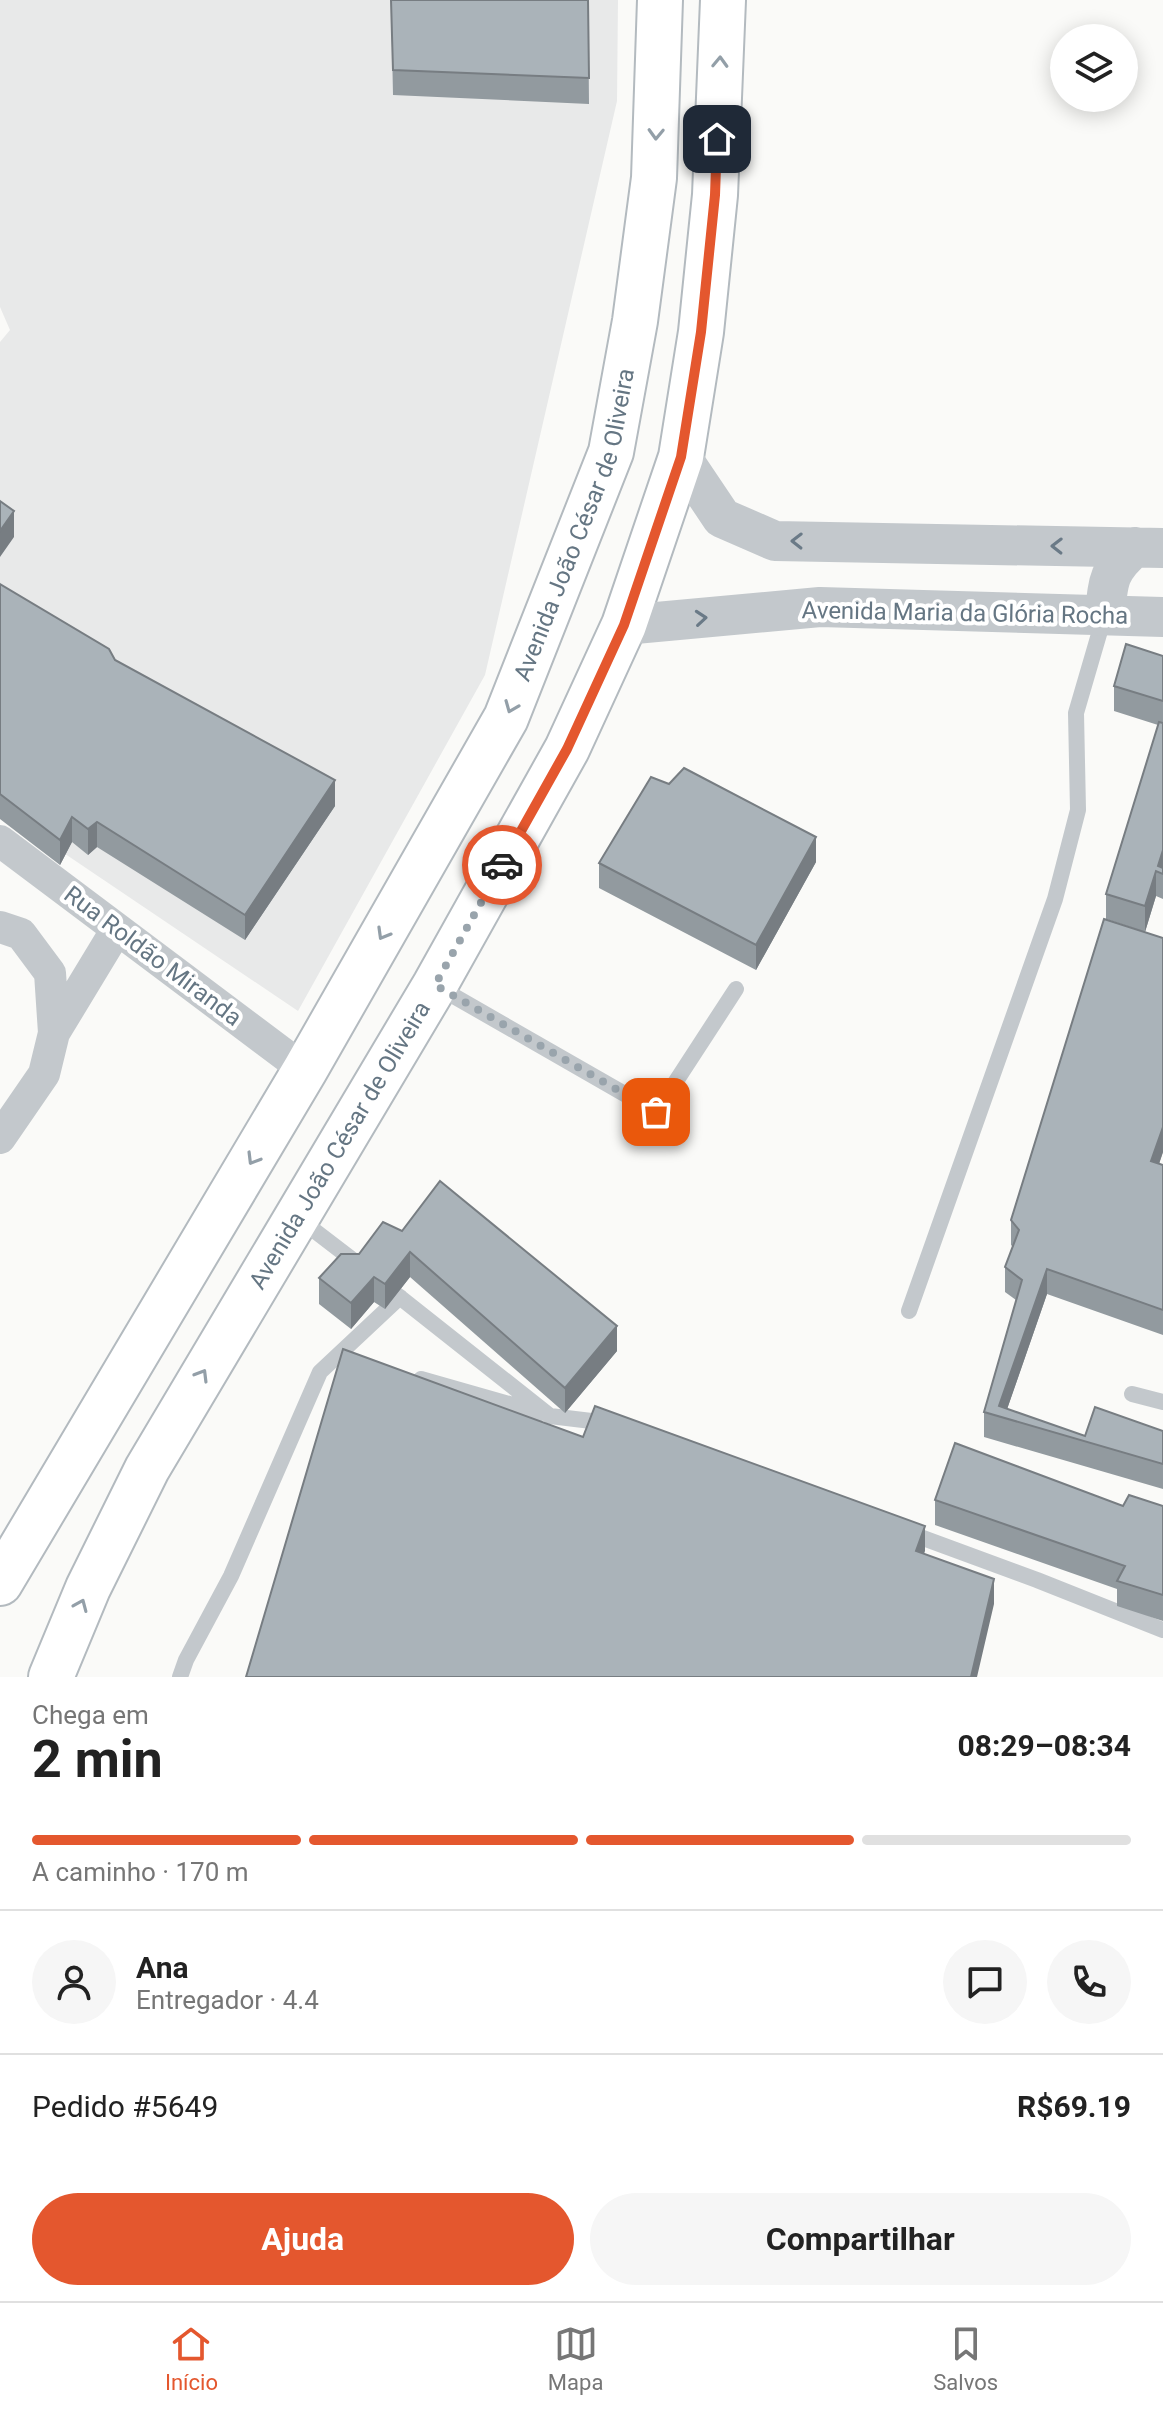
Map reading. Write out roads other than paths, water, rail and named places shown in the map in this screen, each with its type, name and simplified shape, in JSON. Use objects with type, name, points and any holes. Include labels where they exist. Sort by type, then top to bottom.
[{"type":"main road","name":"Avenida João César de Oliveira","points":[[0,1583],[305,1070],[506,718],[611,452],[635,321],[654,178],[660,0]]},
{"type":"main road","name":"Avenida João César de Oliveira","points":[[51,1677],[88,1588],[147,1469],[435,985],[567,749],[624,625],[681,457],[701,332],[715,195],[723,0]]},
{"type":"street","points":[[681,457],[722,518],[775,541],[1149,548]]},
{"type":"street","points":[[1105,615],[1108,579],[1117,563],[1149,548]]},
{"type":"street","name":"Avenida Maria da Glória Rocha","points":[[624,625],[820,607],[1163,617]]},
{"type":"street","name":"Rua Roldão Miranda","points":[[0,841],[305,1070]]},
{"type":"street","points":[[0,927],[21,934],[50,973],[54,1033]]},
{"type":"street","points":[[0,1138],[44,1074],[54,1033],[117,929]]},
{"type":"lane","points":[[909,1311],[1055,899],[1078,810],[1076,713],[1105,615]]},
{"type":"lane","points":[[435,985],[656,1112],[736,989]]},
{"type":"lane","points":[[297,1217],[366,1270]]},
{"type":"lane","points":[[180,1677],[231,1576],[320,1372],[346,1358],[398,1296],[550,1416]]},
{"type":"lane","points":[[399,1373],[550,1416],[625,1429]]},
{"type":"lane","points":[[1132,1394],[1163,1402]]},
{"type":"lane","points":[[890,1526],[1163,1630]]}]
